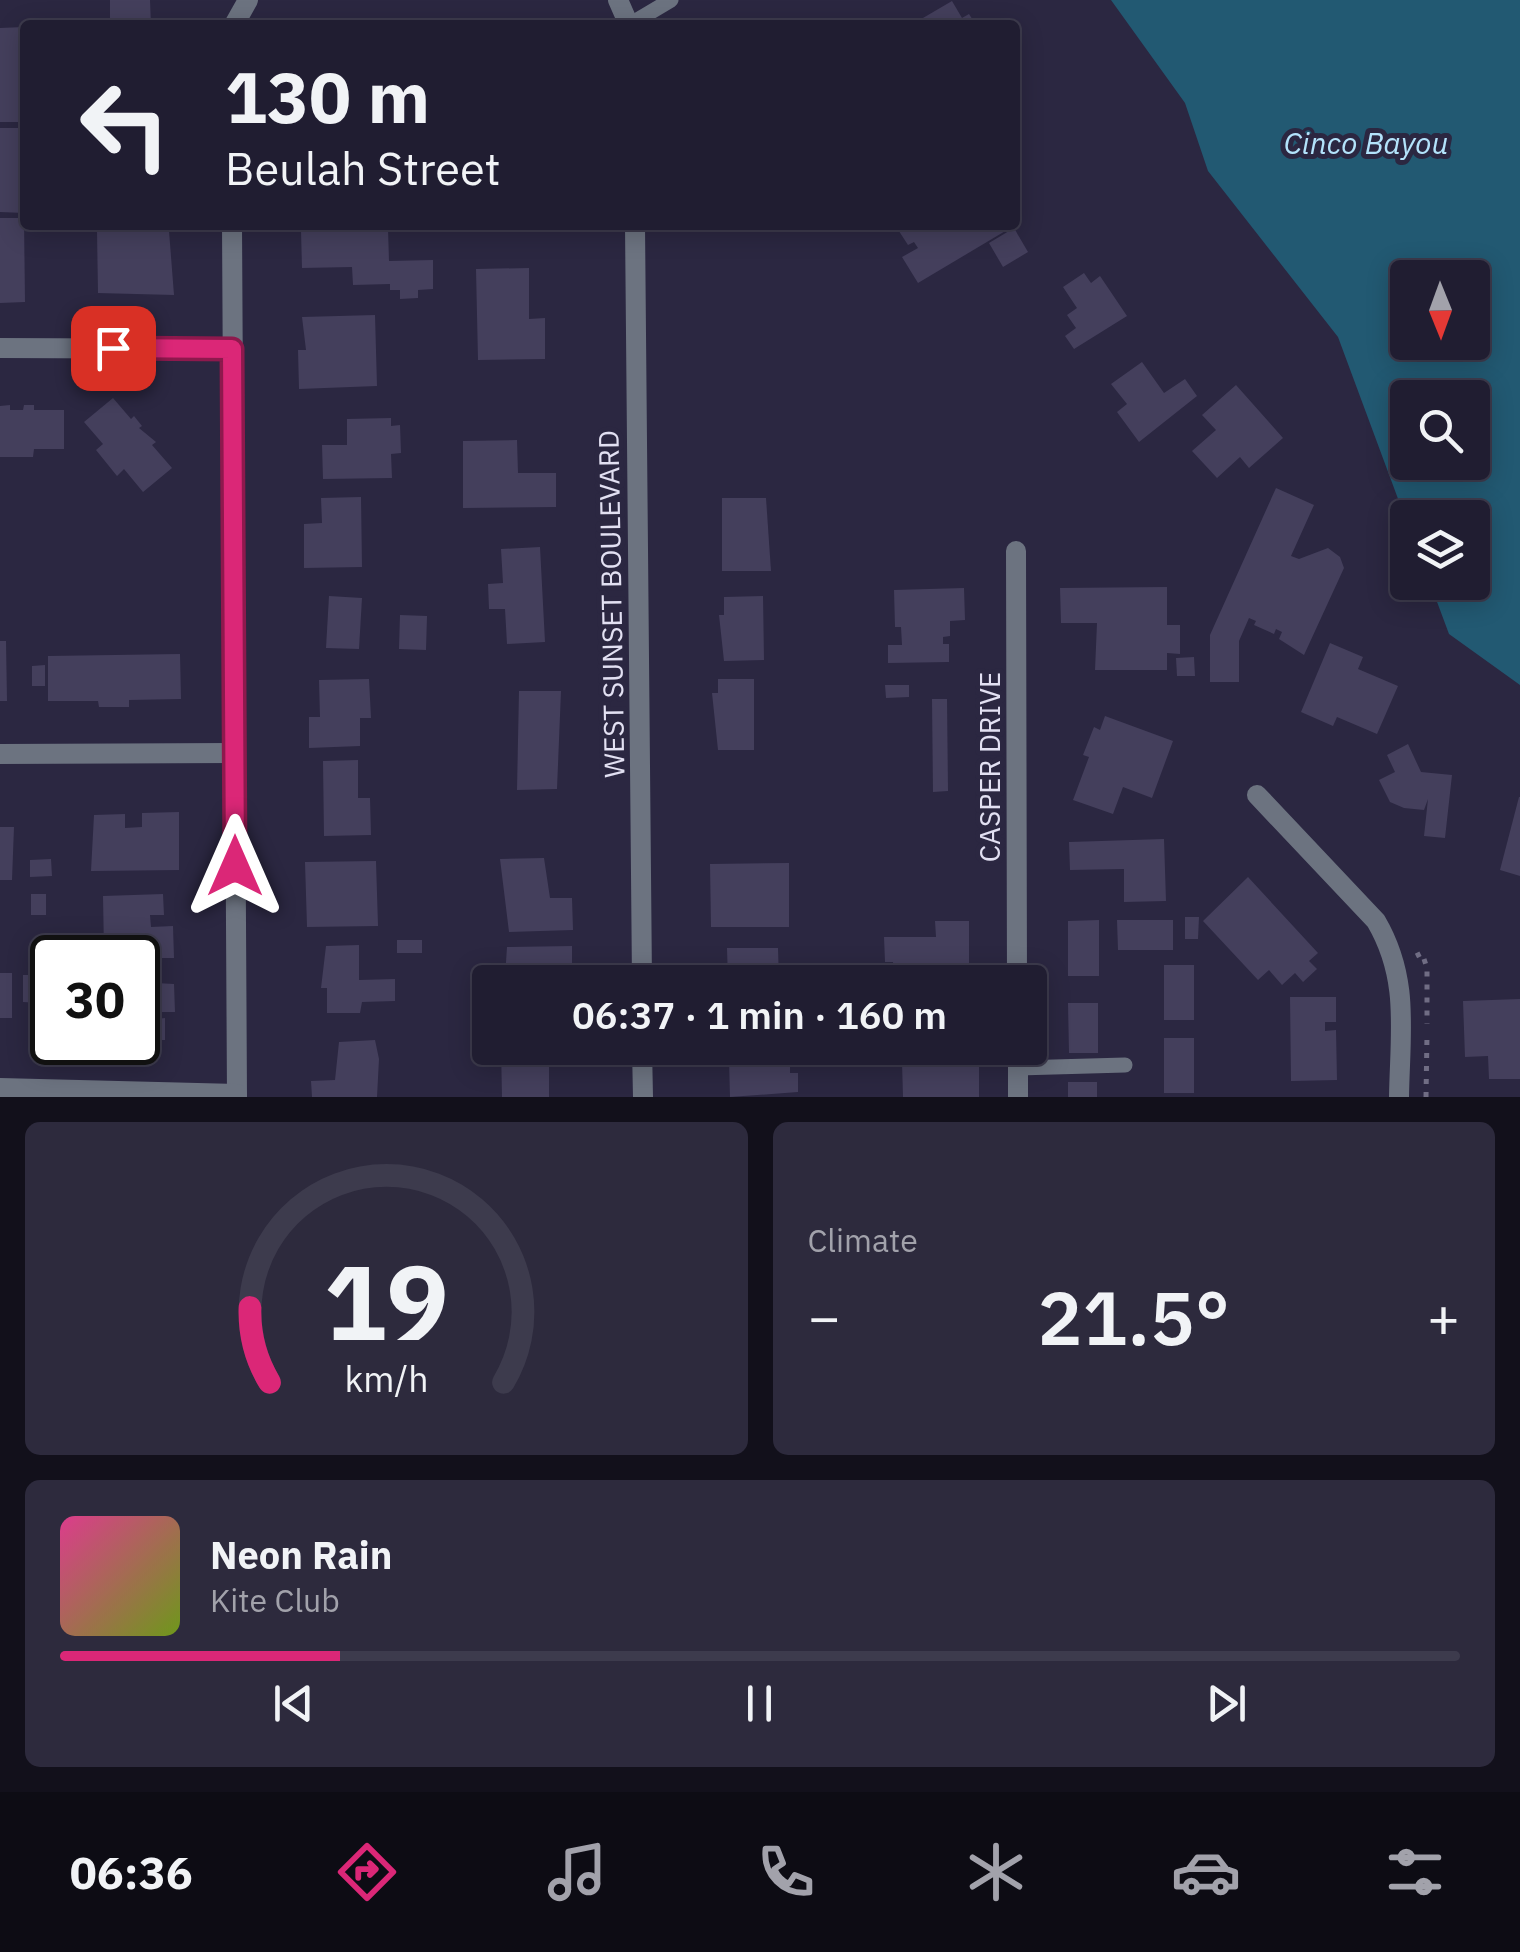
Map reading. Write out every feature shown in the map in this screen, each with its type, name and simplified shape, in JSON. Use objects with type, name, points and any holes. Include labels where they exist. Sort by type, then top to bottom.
[{"type":"street","points":[[0,1088],[237,1095],[232,230]]},
{"type":"street","name":"WEST SUNSET BOULEVARD","points":[[635,230],[642,965]]},
{"type":"street","points":[[0,348],[232,349]]},
{"type":"street","name":"CASPER DRIVE","points":[[1016,551],[1018,965]]},
{"type":"street","points":[[0,754],[234,752]]},
{"type":"street","points":[[1258,795],[1376,921],[1388,942],[1398,965],[1399,1097]]},
{"type":"street","points":[[642,1065],[642,1097]]},
{"type":"street","points":[[1018,1065],[1018,1097]]},
{"type":"lane","points":[[637,20],[671,0]]},
{"type":"lane","points":[[1047,1060],[1125,1065]]},
{"type":"water","name":"Cinco Bayou","points":[[1111,0],[1520,0],[1520,685],[1449,634],[1436,600],[1490,600],[1490,500],[1398,500],[1391,480],[1490,480],[1490,380],[1390,380],[1390,477],[1338,337],[1208,171],[1185,103]]},
{"type":"building","points":[[110,0],[150,0],[151,20],[110,20]]},
{"type":"building","points":[[952,1],[962,18],[969,14],[973,20],[920,20]]},
{"type":"building","points":[[20,27],[20,122],[0,122],[0,28]]},
{"type":"building","points":[[0,128],[20,128],[20,213],[0,212]]},
{"type":"building","points":[[0,218],[20,218],[20,230],[24,230],[25,302],[0,303]]},
{"type":"building","points":[[388,230],[389,261],[433,260],[433,289],[418,290],[418,298],[400,299],[400,290],[390,290],[390,284],[353,285],[352,267],[302,268],[301,231]]},
{"type":"building","points":[[898,230],[1007,230],[918,283],[902,257],[918,248],[914,242],[908,245]]},
{"type":"building","points":[[1015,230],[1028,252],[1003,267],[989,243]]},
{"type":"building","points":[[97,231],[169,231],[174,295],[98,293]]},
{"type":"building","points":[[529,268],[529,319],[545,318],[545,359],[478,360],[476,269]]},
{"type":"building","points":[[1084,273],[1091,283],[1100,276],[1127,316],[1074,349],[1065,336],[1076,328],[1067,315],[1077,308],[1063,287]]},
{"type":"building","points":[[375,315],[377,386],[299,389],[298,350],[306,350],[302,317]]},
{"type":"building","points":[[1142,362],[1164,393],[1185,379],[1197,396],[1139,442],[1117,412],[1127,404],[1111,384]]},
{"type":"building","points":[[1236,385],[1283,438],[1249,468],[1240,457],[1217,478],[1192,451],[1216,430],[1202,415]]},
{"type":"building","points":[[113,398],[156,442],[152,445],[172,468],[143,492],[124,469],[117,476],[96,450],[103,444],[84,422]]},
{"type":"building","points":[[10,405],[10,410],[34,405],[34,410],[64,410],[64,449],[34,449],[33,457],[0,457],[0,406]]},
{"type":"building","points":[[391,418],[391,426],[400,425],[401,453],[391,454],[392,478],[323,479],[322,445],[347,445],[347,419]]},
{"type":"building","points":[[517,440],[518,473],[556,473],[556,507],[463,508],[463,441]]},
{"type":"building","points":[[1276,488],[1314,505],[1291,556],[1299,559],[1328,548],[1340,557],[1344,568],[1304,655],[1279,639],[1282,632],[1276,629],[1274,634],[1254,625],[1256,621],[1249,618],[1239,641],[1239,682],[1210,682],[1210,635]]},
{"type":"building","points":[[361,497],[362,567],[304,568],[304,524],[322,523],[321,498]]},
{"type":"building","points":[[722,498],[766,498],[771,571],[722,571]]},
{"type":"building","points":[[540,547],[545,642],[507,644],[505,609],[489,609],[488,584],[503,583],[501,549]]},
{"type":"building","points":[[1167,587],[1167,625],[1180,625],[1180,654],[1167,653],[1167,670],[1095,670],[1097,623],[1061,623],[1060,588]]},
{"type":"building","points":[[964,588],[965,620],[950,621],[950,636],[943,637],[943,644],[949,644],[949,662],[888,663],[888,645],[902,645],[901,627],[895,627],[894,590]]},
{"type":"building","points":[[329,596],[362,598],[359,649],[326,648]]},
{"type":"building","points":[[763,596],[764,660],[724,661],[719,615],[724,615],[724,597]]},
{"type":"building","points":[[400,615],[427,616],[426,650],[399,649]]},
{"type":"building","points":[[0,641],[6,641],[7,701],[0,701]]},
{"type":"building","points":[[1330,643],[1363,657],[1358,669],[1398,686],[1377,734],[1337,717],[1333,726],[1301,712]]},
{"type":"building","points":[[180,654],[181,699],[129,700],[129,707],[99,707],[98,701],[48,701],[48,656]]},
{"type":"building","points":[[1194,657],[1195,676],[1177,676],[1176,658]]},
{"type":"building","points":[[45,665],[45,686],[32,686],[32,666]]},
{"type":"building","points":[[369,679],[371,718],[360,718],[360,746],[309,748],[309,717],[320,717],[319,680]]},
{"type":"building","points":[[718,679],[754,679],[754,750],[718,750],[712,693],[718,693]]},
{"type":"building","points":[[885,685],[909,685],[909,697],[886,698]]},
{"type":"building","points":[[519,691],[561,691],[557,789],[517,790]]},
{"type":"building","points":[[932,699],[947,699],[948,791],[933,792]]},
{"type":"building","points":[[1105,716],[1173,741],[1152,798],[1123,787],[1113,814],[1073,800],[1089,757],[1083,755],[1094,727],[1100,730]]},
{"type":"building","points":[[1408,744],[1421,772],[1452,775],[1445,838],[1424,836],[1428,799],[1424,810],[1404,808],[1390,802],[1379,780],[1395,772],[1387,755]]},
{"type":"building","points":[[358,760],[358,798],[370,798],[371,835],[324,836],[323,761]]},
{"type":"building","points":[[1520,797],[1520,876],[1500,870]]},
{"type":"building","points":[[179,812],[179,870],[91,871],[94,815],[125,814],[125,828],[142,827],[142,813]]},
{"type":"building","points":[[0,827],[14,827],[12,880],[0,880]]},
{"type":"building","points":[[1164,839],[1166,901],[1124,902],[1124,869],[1070,870],[1069,842]]},
{"type":"building","points":[[544,858],[550,898],[572,898],[573,930],[509,932],[500,859]]},
{"type":"building","points":[[51,859],[52,876],[30,877],[30,860]]},
{"type":"building","points":[[376,861],[378,926],[307,927],[305,862]]},
{"type":"building","points":[[789,863],[789,927],[711,927],[710,864]]},
{"type":"building","points":[[1248,877],[1318,953],[1309,961],[1317,969],[1303,982],[1295,973],[1282,985],[1269,970],[1258,980],[1203,921]]},
{"type":"building","points":[[31,894],[46,894],[46,915],[31,915]]},
{"type":"building","points":[[163,894],[164,915],[150,915],[151,927],[173,926],[174,958],[160,958],[160,935],[104,935],[103,896]]},
{"type":"building","points":[[1185,917],[1199,917],[1198,939],[1185,939]]},
{"type":"building","points":[[1099,920],[1099,976],[1068,976],[1068,921]]},
{"type":"building","points":[[1117,920],[1173,920],[1173,950],[1118,950]]},
{"type":"building","points":[[935,921],[969,921],[969,963],[885,962],[884,937],[936,937]]},
{"type":"building","points":[[397,940],[422,940],[422,953],[397,953]]},
{"type":"building","points":[[359,945],[359,980],[395,979],[395,1001],[362,1002],[360,1013],[327,1013],[327,988],[321,988],[326,946]]},
{"type":"building","points":[[572,946],[572,965],[506,965],[507,947]]},
{"type":"building","points":[[727,948],[778,948],[778,965],[728,965]]},
{"type":"building","points":[[1164,965],[1194,965],[1194,1020],[1164,1020]]},
{"type":"building","points":[[0,973],[12,973],[12,1018],[0,1018]]},
{"type":"building","points":[[23,975],[30,975],[30,1002],[23,1002]]},
{"type":"building","points":[[160,983],[174,984],[175,1012],[160,1012]]},
{"type":"building","points":[[1290,997],[1336,997],[1336,1022],[1325,1022],[1325,1031],[1336,1030],[1337,1080],[1291,1081]]},
{"type":"building","points":[[1520,999],[1520,1079],[1489,1079],[1488,1056],[1465,1057],[1463,1001]]},
{"type":"building","points":[[1068,1003],[1098,1003],[1098,1053],[1069,1053]]},
{"type":"building","points":[[165,1018],[165,1040],[160,1040],[160,1019]]},
{"type":"building","points":[[1164,1038],[1194,1038],[1194,1093],[1164,1093]]},
{"type":"building","points":[[375,1040],[379,1059],[377,1097],[312,1097],[311,1081],[335,1080],[339,1042]]},
{"type":"building","points":[[501,1065],[549,1065],[549,1097],[502,1097]]},
{"type":"building","points":[[729,1065],[790,1065],[790,1073],[798,1073],[798,1092],[730,1097]]},
{"type":"building","points":[[902,1065],[979,1065],[979,1097],[903,1097]]},
{"type":"building","points":[[1068,1082],[1097,1082],[1097,1097],[1068,1097]]},
{"type":"route","points":[[113,348],[232,349],[235,866]]}]
